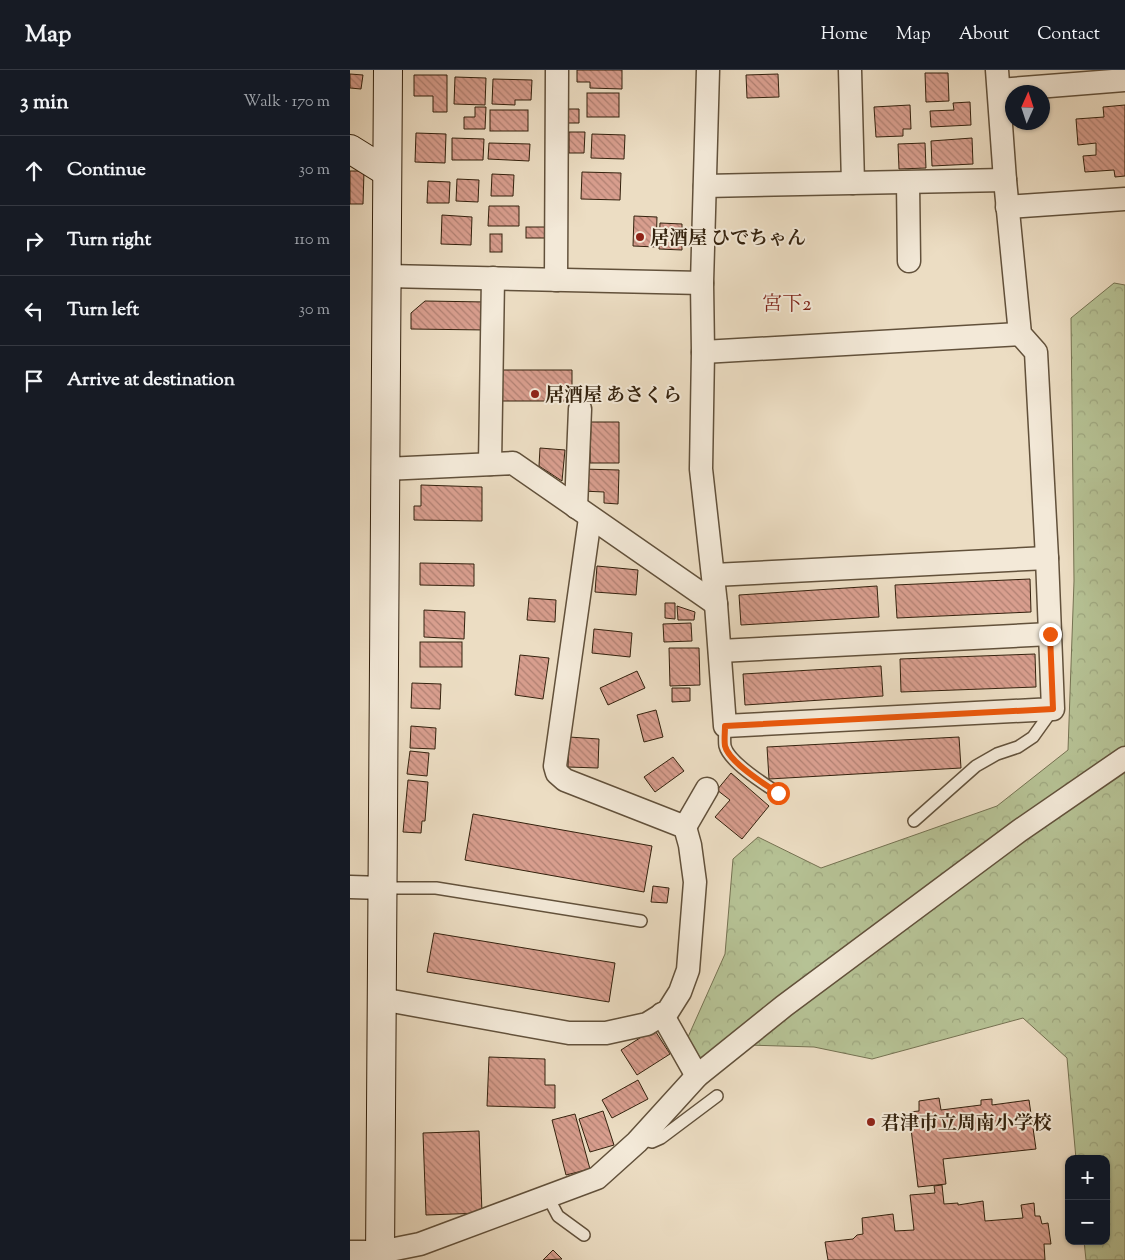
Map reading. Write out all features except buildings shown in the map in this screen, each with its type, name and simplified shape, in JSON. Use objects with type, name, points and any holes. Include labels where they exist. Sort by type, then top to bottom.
[{"type":"street","points":[[380,1256],[388,70]]},
{"type":"street","points":[[556,280],[557,70]]},
{"type":"street","points":[[708,70],[702,283],[701,469],[714,575],[725,726],[1053,709],[1036,352],[1020,334],[1007,207],[998,80],[1125,80]]},
{"type":"street","points":[[850,70],[853,183]]},
{"type":"street","points":[[350,149],[387,172]]},
{"type":"street","points":[[705,186],[1005,180]]},
{"type":"street","points":[[908,182],[909,261]]},
{"type":"street","points":[[1007,207],[1125,199]]},
{"type":"street","points":[[387,276],[702,283]]},
{"type":"street","points":[[490,464],[494,278]]},
{"type":"street","points":[[703,352],[1020,334]]},
{"type":"street","points":[[580,409],[583,513],[555,766],[557,773],[565,780],[686,828]]},
{"type":"street","points":[[385,469],[513,463],[716,604]]},
{"type":"street","points":[[714,575],[1047,558]]},
{"type":"street","points":[[720,651],[1050,634]]},
{"type":"street","points":[[350,1252],[380,1256],[420,1244],[598,1178],[640,1139],[697,1076],[784,1006],[1011,836],[1125,758]]},
{"type":"street","points":[[381,999],[569,1033],[606,1033],[647,1024],[668,1011],[680,992],[688,970],[695,882],[686,828],[707,789]]},
{"type":"street","points":[[350,887],[383,888]]},
{"type":"street","points":[[662,1014],[697,1076]]},
{"type":"lane","points":[[914,821],[976,766],[997,754],[1018,747],[1033,738],[1053,709]]},
{"type":"lane","points":[[725,726],[725,747],[736,762],[778,793]]},
{"type":"lane","points":[[383,888],[436,888],[641,921]]},
{"type":"lane","points":[[640,1139],[652,1142],[661,1138],[718,1096]]},
{"type":"lane","points":[[548,1197],[558,1216],[584,1234]]},
{"type":"green space","points":[[1114,283],[1125,285],[1125,1260],[1086,1260],[1084,1245],[1110,1245],[1110,1155],[1076,1155],[1067,1058],[1023,1018],[872,1059],[814,1047],[747,1045],[699,1058],[688,1037],[725,954],[733,859],[758,837],[821,868],[997,806],[1068,750],[1074,581],[1071,318]]},
{"type":"place","name":"居酒屋 ひでちゃん","points":[[640,237]]},
{"type":"place","name":"居酒屋 あさくら","points":[[535,394]]},
{"type":"place","name":"君津市立周南小学校","points":[[871,1122]]},
{"type":"district","name":"宮下2","points":[[787,303]]},
{"type":"route","points":[[778,793],[736,762],[725,747],[725,726],[1053,709],[1050,634]]}]
